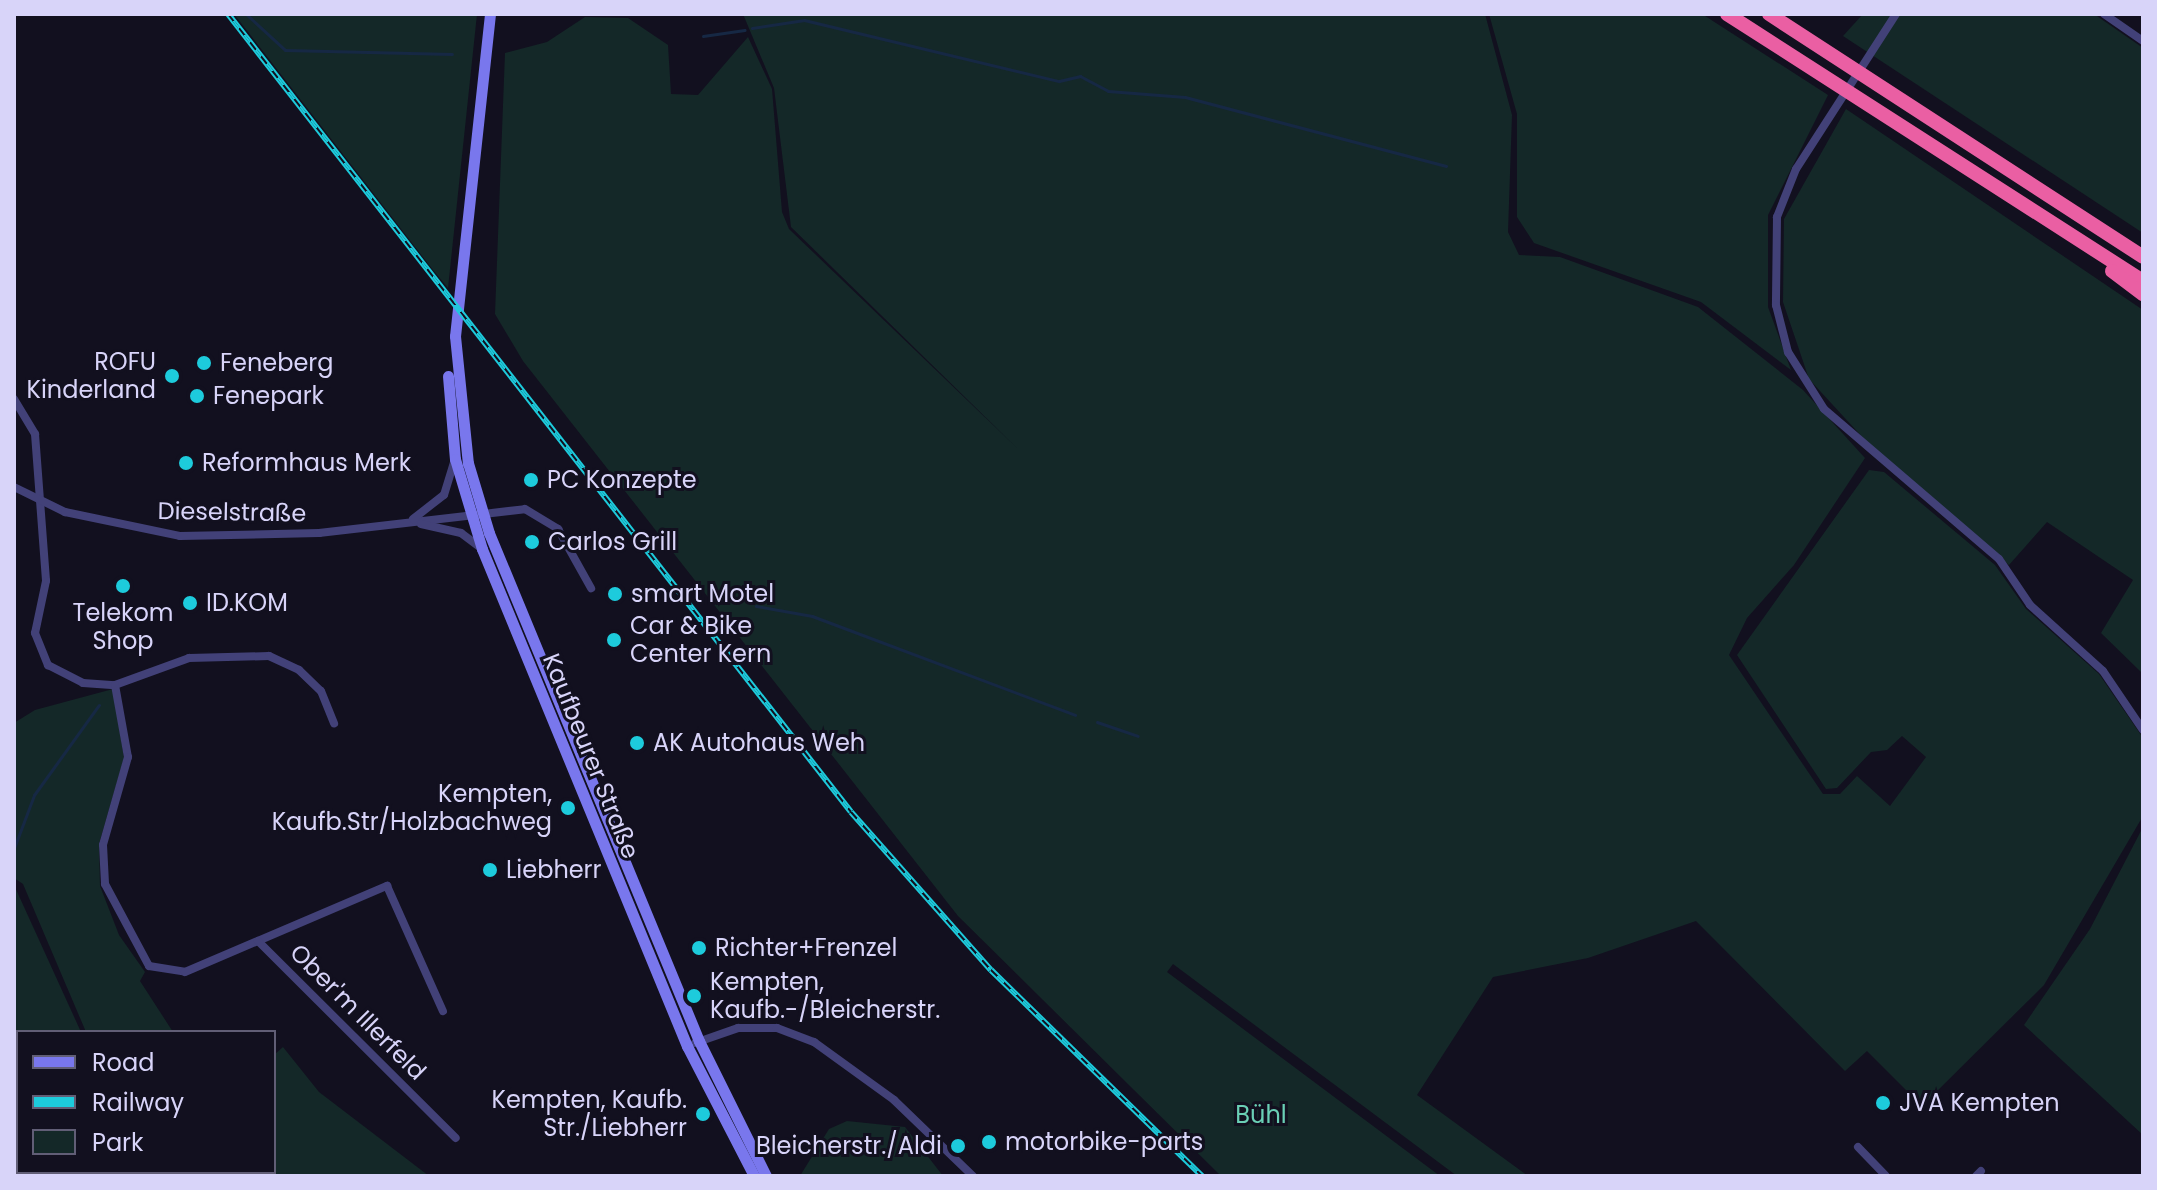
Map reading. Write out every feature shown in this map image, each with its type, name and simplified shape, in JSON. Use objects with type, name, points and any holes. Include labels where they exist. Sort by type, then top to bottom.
[{"type":"highway","points":[[1727,14],[2143,281]]},
{"type":"highway","points":[[1769,14],[2143,257]]},
{"type":"highway","points":[[2093,250],[2143,294]]},
{"type":"main road","name":"Kaufbeurer Straße","points":[[490,14],[455,336],[448,372],[455,459],[469,515],[482,549],[687,1046],[754,1176]]},
{"type":"main road","name":"Kaufbeurer Straße","points":[[455,336],[460,429],[482,511],[699,1041],[766,1176]]},
{"type":"street","points":[[1896,14],[1826,124],[1777,217],[1776,305],[1788,352],[1824,409],[1999,559],[2030,605],[2103,671],[2143,730]]},
{"type":"street","points":[[2104,14],[2143,41]]},
{"type":"street","points":[[14,399],[35,434],[36,498],[46,581],[36,619],[40,652],[70,678],[115,685],[189,658],[269,656],[299,670],[321,691],[334,723]]},
{"type":"street","points":[[409,522],[444,495],[455,459]]},
{"type":"street","name":"Dieselstraße","points":[[14,487],[65,512],[180,536],[319,533],[482,511],[525,509],[550,521],[591,588]]},
{"type":"street","name":"Dieselstraße","points":[[409,522],[454,530],[482,549]]},
{"type":"street","points":[[115,685],[128,757],[103,863],[120,922],[149,966],[173,974],[258,941]]},
{"type":"street","name":"Ober'm Illerfeld","points":[[443,1011],[387,886],[258,941],[456,1138]]},
{"type":"street","points":[[687,1046],[738,1028],[777,1028],[814,1042],[894,1100],[973,1176]]},
{"type":"street","points":[[1858,1147],[1886,1176]]},
{"type":"green space","points":[[234,14],[477,14],[448,288],[433,270]]},
{"type":"green space","name":"Bühl","points":[[743,14],[1485,14],[1512,115],[1508,232],[1519,255],[1560,257],[1698,307],[1803,390],[1865,458],[1794,565],[1747,618],[1729,655],[1823,794],[1840,794],[1857,776],[1890,806],[1926,757],[1902,736],[1887,750],[1871,752],[1837,788],[1826,789],[1737,655],[1869,470],[1884,472],[1995,565],[2026,609],[2099,674],[2143,738],[2143,816],[2044,985],[1922,1106],[1867,1051],[1845,1071],[1696,921],[1588,958],[1493,977],[1417,1095],[1528,1176],[1457,1176],[1173,964],[1167,972],[1440,1176],[1221,1176],[958,916],[523,361],[495,314],[505,53],[547,42],[585,17],[628,18],[668,45],[671,94],[698,95],[748,37],[772,89],[782,212],[789,229],[1018,449],[791,227],[774,88]]},
{"type":"green space","points":[[1489,14],[1702,14],[1828,95],[1768,215],[1768,307],[1791,370],[1701,302],[1534,243],[1517,217],[1517,114]]},
{"type":"green space","points":[[1863,14],[2094,14],[2143,48],[2143,233],[1843,36]]},
{"type":"green space","points":[[1846,109],[2143,310],[2141,672],[2101,633],[2133,580],[2047,522],[2009,565],[1877,453],[1809,379],[1783,302],[1784,219]]},
{"type":"green space","points":[[113,689],[124,758],[99,844],[100,886],[119,935],[145,972],[140,981],[172,1030],[85,1030],[23,884],[14,878],[14,723],[35,710]]},
{"type":"green space","points":[[2143,827],[2143,1135],[2024,1025],[2090,929]]},
{"type":"green space","points":[[14,885],[80,1030],[16,1030],[16,1174],[276,1174],[276,1053],[283,1047],[319,1092],[429,1176],[14,1176]]},
{"type":"green space","points":[[847,1121],[905,1127],[943,1176],[800,1176],[829,1129]]},
{"type":"waterway","points":[[246,14],[285,50],[452,54]]},
{"type":"waterway","points":[[752,28],[804,20],[1059,81],[1080,76],[1108,91],[1185,97],[1446,166]]},
{"type":"waterway","points":[[703,36],[745,30]]},
{"type":"waterway","points":[[756,606],[812,616],[1075,715]]},
{"type":"waterway","points":[[14,848],[34,795],[99,705]]},
{"type":"waterway","points":[[1097,722],[1138,736]]},
{"type":"railway","points":[[228,14],[851,812],[991,970],[1202,1176]]},
{"type":"place","name":"Feneberg","points":[[204,363]]},
{"type":"place","name":"ROFU Kinderland","points":[[172,376]]},
{"type":"place","name":"Fenepark","points":[[197,396]]},
{"type":"place","name":"Reformhaus Merk","points":[[186,463]]},
{"type":"place","name":"PC Konzepte","points":[[531,480]]},
{"type":"place","name":"Carlos Grill","points":[[532,542]]},
{"type":"place","name":"Telekom Shop","points":[[123,586]]},
{"type":"place","name":"smart Motel","points":[[615,594]]},
{"type":"place","name":"ID.KOM","points":[[190,603]]},
{"type":"place","name":"Car & Bike Center Kern","points":[[614,640]]},
{"type":"place","name":"AK Autohaus Weh","points":[[637,743]]},
{"type":"place","name":"Kempten, Kaufb.Str/Holzbachweg","points":[[568,808]]},
{"type":"place","name":"Liebherr","points":[[490,870]]},
{"type":"place","name":"Richter+Frenzel","points":[[699,948]]},
{"type":"place","name":"Kempten, Kaufb.-/Bleicherstr.","points":[[694,996]]},
{"type":"place","name":"JVA Kempten","points":[[1883,1103]]},
{"type":"place","name":"Kempten, Kaufb. Str./Liebherr","points":[[703,1114]]},
{"type":"place","name":"motorbike-parts","points":[[989,1142]]},
{"type":"place","name":"Bleicherstr./Aldi","points":[[958,1146]]}]
